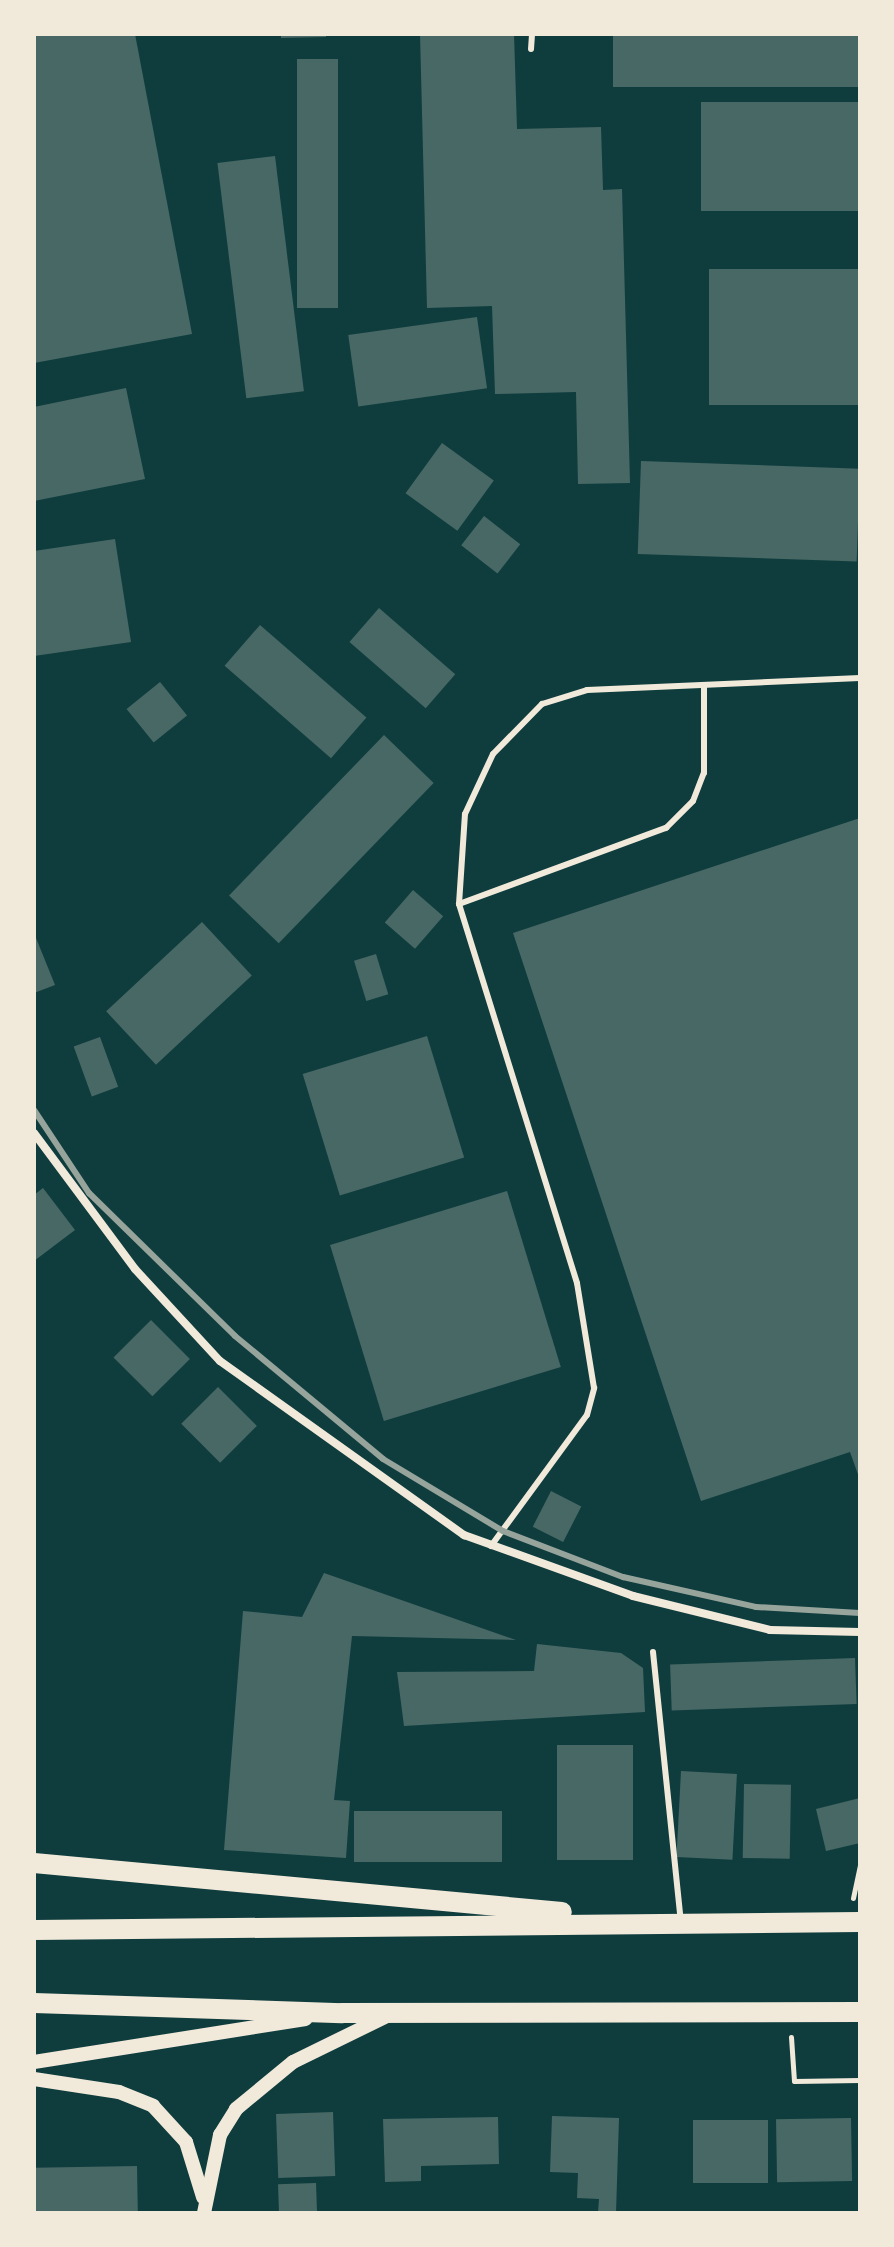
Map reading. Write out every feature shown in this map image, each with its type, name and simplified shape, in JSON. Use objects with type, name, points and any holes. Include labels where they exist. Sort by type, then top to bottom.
[{"type":"main road","points":[[34,1863],[681,1921]]},
{"type":"main road","points":[[34,1930],[681,1921],[860,1922]]},
{"type":"main road","points":[[34,2003],[342,2013],[860,2012]]},
{"type":"street","points":[[34,1133],[135,1269],[220,1361],[386,1484],[491,1546],[633,1596],[770,1630],[860,1632]]},
{"type":"street","points":[[34,2062],[342,2013]]},
{"type":"street","points":[[204,2207],[220,2135],[245,2100],[293,2062],[393,2013]]},
{"type":"street","points":[[34,2079],[153,2106],[186,2142],[204,2207]]},
{"type":"lane","points":[[531,49],[532,34]]},
{"type":"lane","points":[[491,1546],[587,1415],[594,1388],[577,1283],[459,904],[465,814],[493,754],[542,704],[587,690],[860,678]]},
{"type":"lane","points":[[459,904],[666,828],[693,801],[704,773],[704,685]]},
{"type":"lane","points":[[653,1652],[681,1921]]},
{"type":"path","points":[[790,2012],[794,2081],[860,2080]]},
{"type":"building","points":[[34,34],[135,34],[192,334],[34,363]]},
{"type":"building","points":[[281,34],[326,34],[326,37],[281,38]]},
{"type":"building","points":[[420,34],[514,34],[517,129],[601,127],[603,190],[622,189],[630,483],[578,484],[576,392],[495,394],[492,306],[427,308]]},
{"type":"building","points":[[613,34],[860,34],[860,87],[613,87]]},
{"type":"building","points":[[297,59],[338,59],[338,308],[297,308]]},
{"type":"building","points":[[701,102],[860,102],[860,211],[701,211]]},
{"type":"building","points":[[275,156],[304,391],[246,398],[217,163]]},
{"type":"building","points":[[709,269],[860,269],[860,405],[709,405]]},
{"type":"building","points":[[477,317],[487,388],[358,406],[348,335]]},
{"type":"building","points":[[126,388],[145,479],[34,501],[34,407]]},
{"type":"building","points":[[442,443],[494,481],[457,531],[406,493]]},
{"type":"building","points":[[641,461],[860,469],[857,562],[638,554]]},
{"type":"building","points":[[484,516],[520,544],[497,573],[461,545]]},
{"type":"building","points":[[115,539],[131,642],[34,656],[34,551]]},
{"type":"building","points":[[379,608],[455,674],[426,708],[349,642]]},
{"type":"building","points":[[260,625],[366,718],[331,758],[225,666]]},
{"type":"building","points":[[160,682],[187,715],[154,742],[127,709]]},
{"type":"building","points":[[384,735],[434,783],[279,943],[229,895]]},
{"type":"building","points":[[860,818],[860,1480],[850,1452],[701,1501],[513,933]]},
{"type":"building","points":[[413,890],[443,916],[415,949],[385,922]]},
{"type":"building","points":[[202,922],[252,975],[156,1065],[106,1011]]},
{"type":"building","points":[[34,933],[55,985],[34,993]]},
{"type":"building","points":[[376,954],[388,994],[366,1001],[354,961]]},
{"type":"building","points":[[427,1036],[464,1157],[340,1195],[303,1074]]},
{"type":"building","points":[[100,1037],[118,1087],[92,1096],[74,1047]]},
{"type":"building","points":[[43,1188],[75,1230],[34,1261],[34,1195]]},
{"type":"building","points":[[507,1191],[561,1367],[384,1421],[330,1245]]},
{"type":"building","points":[[151,1320],[190,1359],[152,1396],[114,1357]]},
{"type":"building","points":[[218,1387],[257,1426],[220,1463],[181,1424]]},
{"type":"building","points":[[551,1491],[581,1506],[563,1542],[533,1527]]},
{"type":"building","points":[[324,1573],[516,1640],[352,1636],[334,1800],[350,1801],[346,1858],[224,1850],[243,1611],[302,1617]]},
{"type":"building","points":[[537,1644],[621,1653],[643,1668],[645,1712],[404,1726],[397,1672],[534,1671]]},
{"type":"building","points":[[855,1658],[857,1704],[672,1710],[670,1664]]},
{"type":"building","points":[[557,1745],[633,1745],[633,1860],[557,1860]]},
{"type":"building","points":[[681,1771],[737,1774],[732,1860],[676,1857]]},
{"type":"building","points":[[744,1784],[791,1785],[790,1859],[743,1858]]},
{"type":"building","points":[[860,1798],[860,1843],[826,1851],[816,1809]]},
{"type":"building","points":[[354,1811],[502,1811],[502,1862],[354,1862]]},
{"type":"building","points":[[333,2112],[335,2176],[278,2178],[276,2114]]},
{"type":"building","points":[[552,2116],[619,2118],[616,2213],[598,2213],[599,2199],[577,2198],[578,2173],[550,2172]]},
{"type":"building","points":[[498,2117],[499,2164],[421,2166],[421,2181],[385,2182],[383,2119]]},
{"type":"building","points":[[851,2118],[852,2181],[777,2182],[776,2119]]},
{"type":"building","points":[[693,2120],[768,2120],[768,2183],[693,2183]]},
{"type":"building","points":[[137,2166],[138,2213],[35,2213],[34,2168]]},
{"type":"building","points":[[316,2183],[317,2213],[279,2213],[278,2184]]},
{"type":"railway","points":[[34,1110],[89,1193],[235,1336],[383,1459],[503,1531],[623,1577],[756,1607],[860,1613]]}]
